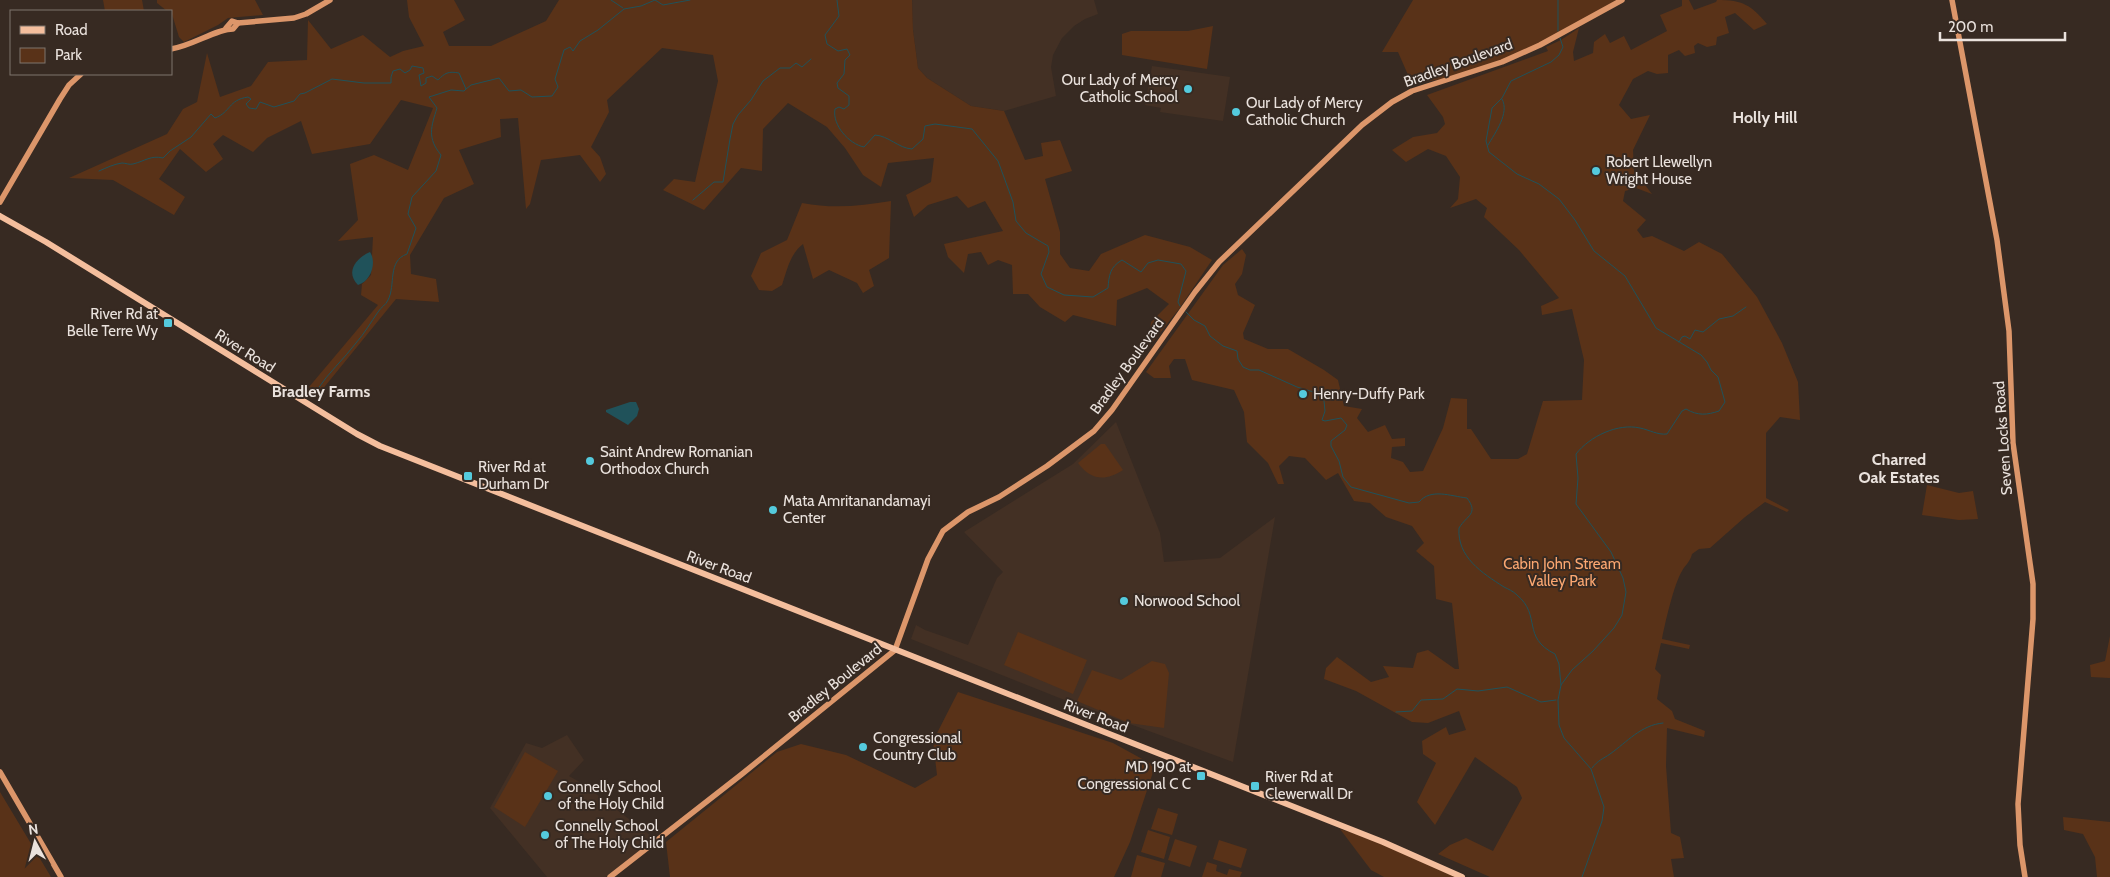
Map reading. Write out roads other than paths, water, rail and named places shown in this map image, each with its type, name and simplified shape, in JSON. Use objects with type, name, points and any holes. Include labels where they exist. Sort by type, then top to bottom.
[{"type":"main road","points":[[172,49],[201,40],[226,28],[230,22],[294,18],[306,14],[330,0]]},
{"type":"main road","name":"Bradley Boulevard","points":[[610,877],[742,774],[895,650],[928,559],[943,531],[968,512],[999,497],[1047,466],[1094,431],[1112,410],[1195,292],[1219,262],[1362,125],[1392,102],[1412,91],[1493,66],[1540,45],[1622,0]]},
{"type":"main road","name":"Seven Locks Road","points":[[1952,0],[1971,95],[2003,283],[2009,331],[2013,443],[2033,584],[2033,618],[2018,804],[2020,845],[2025,877]]},
{"type":"main road","points":[[0,202],[60,99],[69,85],[80,75]]},
{"type":"main road","name":"River Road","points":[[0,216],[46,242],[246,366],[380,446],[1367,836],[1462,877]]},
{"type":"main road","points":[[0,772],[61,877]]},
{"type":"water","points":[[370,252],[373,261],[372,271],[363,283],[358,285],[352,275],[352,270],[360,258]]},
{"type":"water","points":[[630,402],[636,402],[639,409],[637,416],[628,425],[606,412],[606,410]]},
{"type":"waterway","points":[[611,0],[623,8]]},
{"type":"waterway","points":[[99,171],[123,163],[132,164],[151,158],[163,158],[191,137],[211,114],[215,118],[241,99],[248,97],[251,99],[246,104],[249,108],[256,109],[260,102],[274,107],[294,101],[300,94],[332,79],[364,83],[391,83],[393,71],[400,69],[405,73],[412,66],[423,68],[424,73],[419,75],[421,86],[426,83],[426,78],[432,76],[438,80],[447,73],[455,72],[459,73],[466,89],[471,85],[499,78],[509,91],[521,90],[532,97],[552,96],[558,87],[555,79],[564,50],[570,47],[573,51],[580,41],[598,30],[624,9],[641,6],[655,0],[663,5],[690,0]]},
{"type":"waterway","points":[[837,0],[839,16],[825,35],[827,44],[838,51],[847,49],[850,55],[845,60],[844,74],[837,83],[838,88],[849,96],[849,105],[844,109],[839,107],[835,109],[836,121],[847,138],[864,147],[875,135],[902,147],[912,149],[923,139],[925,126],[935,124],[972,129],[998,161],[1013,202],[1016,221],[1026,233],[1048,246],[1049,252],[1041,274],[1047,287],[1064,295],[1093,297],[1108,288],[1111,272],[1122,260],[1141,272],[1148,263],[1158,260],[1181,264],[1186,271],[1178,302],[1180,306]]},
{"type":"waterway","points":[[1558,0],[1558,31]]},
{"type":"waterway","points":[[1560,38],[1563,47],[1559,55],[1551,62],[1511,81],[1502,98],[1492,108],[1486,141],[1489,152],[1517,174],[1539,184],[1559,199],[1575,220],[1594,251],[1625,276],[1656,328],[1701,355],[1707,362],[1711,370],[1718,377],[1725,402],[1719,411],[1710,413],[1699,414],[1686,409],[1682,411],[1667,434],[1632,427],[1623,427],[1605,432],[1589,442],[1576,454],[1578,478],[1576,504],[1611,552],[1623,578],[1626,592],[1622,615],[1614,628],[1572,670],[1561,685],[1558,700],[1559,725],[1564,738],[1591,769],[1604,807],[1602,821],[1582,877]]},
{"type":"waterway","points":[[693,200],[714,182],[723,182],[733,124],[763,81],[780,68],[790,68],[796,63],[802,67],[811,59]]},
{"type":"waterway","points":[[317,390],[387,302],[394,268],[401,257],[407,254],[416,228],[408,214],[412,197],[436,171],[441,155],[432,138],[433,121],[437,108],[429,97],[451,90],[464,91],[466,89]]},
{"type":"waterway","points":[[1488,145],[1503,117],[1504,105],[1502,99]]},
{"type":"waterway","points":[[1679,342],[1685,336],[1690,339],[1695,330],[1703,332],[1719,319],[1733,316],[1746,307]]},
{"type":"waterway","points":[[1186,312],[1194,320],[1205,326],[1210,336],[1223,346],[1237,351],[1238,359],[1243,367],[1250,370],[1259,370],[1297,387],[1317,393],[1324,401],[1325,411],[1322,420],[1341,418],[1347,425],[1345,430],[1331,441],[1331,446],[1339,461],[1343,477],[1351,487],[1409,503],[1419,502],[1429,495],[1435,494],[1467,498],[1472,511],[1459,528],[1459,538],[1462,547],[1472,563],[1496,582],[1514,592],[1524,603],[1529,611],[1538,641],[1555,654],[1559,664],[1561,685]]},
{"type":"waterway","points":[[1396,712],[1412,711],[1421,700],[1443,699],[1457,689],[1478,691],[1507,687],[1541,702],[1556,700]]},
{"type":"waterway","points":[[1592,768],[1598,761],[1641,731],[1655,724],[1663,723]]},
{"type":"place","name":"Our Lady of Mercy Catholic School","points":[[1188,89]]},
{"type":"place","name":"Our Lady of Mercy Catholic Church","points":[[1236,112]]},
{"type":"place","name":"Robert Llewellyn Wright House","points":[[1596,171]]},
{"type":"place","name":"River Rd at Belle Terre Wy","points":[[168,323]]},
{"type":"place","name":"Henry-Duffy Park","points":[[1303,394]]},
{"type":"place","name":"Saint Andrew Romanian Orthodox Church","points":[[590,461]]},
{"type":"place","name":"River Rd at Durham Dr","points":[[468,476]]},
{"type":"place","name":"Mata Amritanandamayi Center","points":[[773,510]]},
{"type":"place","name":"Norwood School","points":[[1124,601]]},
{"type":"place","name":"Congressional Country Club","points":[[863,747]]},
{"type":"place","name":"MD 190 at Congressional C C","points":[[1201,776]]},
{"type":"place","name":"River Rd at Clewerwall Dr","points":[[1255,786]]},
{"type":"place","name":"Connelly School of the Holy Child","points":[[548,796]]},
{"type":"place","name":"Connelly School of The Holy Child","points":[[545,835]]},
{"type":"district","name":"Holly Hill","points":[[1765,117]]},
{"type":"district","name":"Bradley Farms","points":[[321,391]]},
{"type":"district","name":"Charred Oak Estates","points":[[1899,468]]},
{"type":"park label","name":"Cabin John Stream Valley Park","points":[[1562,572]]}]
